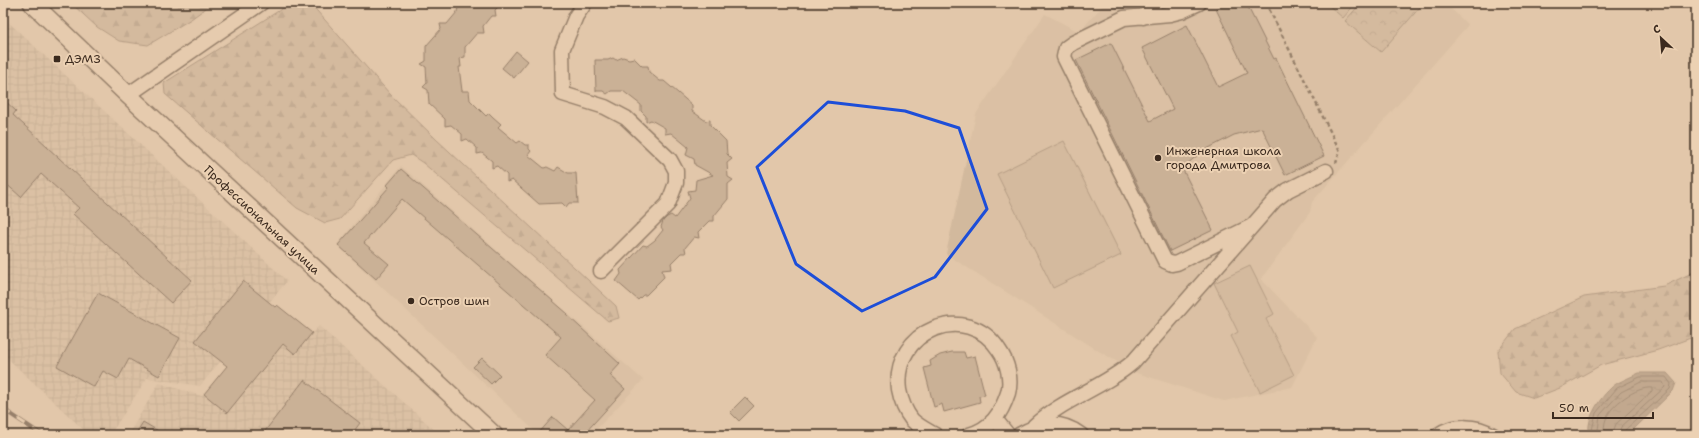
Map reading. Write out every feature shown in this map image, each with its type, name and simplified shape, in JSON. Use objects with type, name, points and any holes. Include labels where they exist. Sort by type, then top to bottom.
[{"type":"main road","name":"Профессиональная улица","points":[[32,3],[128,95],[494,435]]},
{"type":"lane","points":[[128,95],[261,3]]},
{"type":"lane","points":[[584,3],[576,16],[562,50],[563,94],[605,107],[626,118],[670,160],[676,171],[676,183],[668,204],[601,271]]},
{"type":"lane","points":[[1143,17],[1155,3]]},
{"type":"lane","points":[[1199,3],[1176,13],[1120,20],[1073,43],[1066,48],[1064,57],[1163,258],[1168,263],[1177,263],[1252,226]]},
{"type":"lane","points":[[1019,435],[1034,426],[1048,414],[1112,378],[1133,362],[1281,195],[1326,171]]},
{"type":"lane","points":[[935,435],[913,421],[909,415],[901,402],[897,376],[906,350],[920,336],[931,330],[950,325],[968,327],[987,336],[995,343],[1006,359],[1010,386],[1003,409],[988,426],[978,433],[969,435]]},
{"type":"lane","points":[[995,419],[1008,435]]},
{"type":"lane","points":[[1034,426],[1056,424],[1074,430],[1082,435]]},
{"type":"lane","points":[[1438,435],[1444,431],[1460,427],[1477,428],[1493,435]]},
{"type":"path","points":[[1266,3],[1340,151],[1336,163],[1326,171]]},
{"type":"highlighted area","points":[[828,102],[905,111],[959,128],[987,209],[935,277],[862,311],[796,264],[757,167]]},
{"type":"shaded area","name":"Инженерная школа города Дмитрова","points":[[1105,3],[1445,3],[1468,25],[1312,202],[1310,212],[1261,279],[1317,337],[1292,387],[1224,401],[1137,373],[1102,353],[946,254],[976,114],[1045,14],[1079,32]]},
{"type":"shaded area","points":[[3,17],[287,281],[200,386],[147,378],[110,435],[89,435],[3,354]]},
{"type":"shaded area","points":[[401,166],[643,380],[591,435],[539,435],[337,245]]},
{"type":"shaded area","points":[[277,305],[312,333],[319,326],[440,435],[128,435],[159,383],[202,396]]},
{"type":"green space","points":[[71,3],[213,3],[191,19],[148,45],[119,41],[97,27]]},
{"type":"green space","points":[[291,3],[310,3],[390,94],[436,139],[616,306],[619,318],[608,321],[423,163],[411,155],[393,160],[340,219],[325,223],[297,208],[165,94],[164,83]]},
{"type":"green space","points":[[1326,3],[1356,3],[1343,18]]},
{"type":"green space","points":[[1361,3],[1418,3],[1421,6],[1381,52],[1345,21]]},
{"type":"green space","points":[[1064,141],[1121,255],[1053,288],[997,174]]},
{"type":"green space","points":[[1250,266],[1274,314],[1266,319],[1294,375],[1260,392],[1231,336],[1238,332],[1214,283]]},
{"type":"green space","points":[[1696,271],[1696,336],[1658,350],[1601,365],[1560,388],[1534,398],[1516,392],[1500,373],[1498,351],[1515,329],[1584,297],[1664,286]]},
{"type":"water","points":[[1639,373],[1667,373],[1676,383],[1673,391],[1635,428],[1625,435],[1590,435],[1589,429],[1592,414],[1600,400],[1616,384]]},
{"type":"building","points":[[459,3],[502,3],[495,10],[496,16],[491,16],[483,26],[484,33],[477,33],[465,47],[465,57],[460,58],[461,67],[459,67],[462,91],[469,91],[470,100],[486,116],[489,113],[501,124],[498,127],[517,143],[520,141],[525,145],[529,145],[529,149],[531,151],[528,155],[544,168],[547,167],[555,171],[558,167],[568,173],[576,173],[578,203],[569,203],[566,207],[562,203],[539,204],[512,180],[507,182],[507,175],[497,166],[492,168],[492,161],[482,153],[477,154],[477,148],[467,139],[462,141],[462,134],[451,125],[445,126],[445,119],[429,104],[428,90],[423,87],[427,83],[426,67],[421,64],[426,61],[426,46],[441,29],[440,24],[447,24],[457,12]]},
{"type":"building","points":[[1228,3],[1246,3],[1274,59],[1276,58],[1324,156],[1285,175],[1262,128],[1234,135],[1203,151],[1182,168],[1213,230],[1170,251],[1076,60],[1111,43],[1150,121],[1173,109],[1142,48],[1187,25],[1218,87],[1247,73],[1216,9]]},
{"type":"building","points":[[516,51],[528,61],[514,78],[502,68]]},
{"type":"building","points":[[623,57],[629,59],[634,58],[642,66],[648,66],[649,72],[660,81],[664,81],[692,105],[692,111],[706,121],[710,120],[710,125],[726,141],[727,154],[732,159],[727,163],[728,177],[733,180],[728,184],[728,199],[714,216],[714,221],[709,221],[698,232],[699,238],[694,237],[685,248],[686,253],[681,253],[671,263],[672,269],[662,270],[664,277],[646,295],[643,295],[638,300],[616,281],[621,274],[620,270],[643,245],[647,246],[655,240],[663,230],[661,227],[663,221],[667,217],[671,215],[675,218],[690,198],[688,191],[695,190],[696,180],[713,175],[695,165],[694,159],[686,155],[688,147],[671,133],[665,134],[665,128],[651,120],[646,122],[646,116],[641,111],[641,105],[623,91],[611,91],[607,94],[603,91],[596,91],[595,60],[608,60],[613,58],[616,60]]},
{"type":"building","points":[[3,99],[16,111],[13,115],[192,280],[171,303],[73,214],[79,208],[41,174],[21,197],[3,181]]},
{"type":"building","points":[[401,169],[568,314],[567,315],[620,364],[610,375],[625,389],[583,435],[537,435],[553,417],[568,430],[595,400],[545,355],[561,337],[402,199],[364,243],[389,264],[376,279],[338,245],[389,187],[387,185]]},
{"type":"building","points":[[243,281],[275,307],[277,305],[312,333],[295,354],[283,344],[227,413],[204,394],[227,366],[195,341]]},
{"type":"building","points":[[98,293],[180,338],[159,376],[129,359],[118,379],[103,371],[94,387],[57,366]]},
{"type":"building","points":[[952,352],[964,352],[966,358],[975,356],[985,395],[979,396],[980,402],[944,412],[942,404],[934,407],[924,368],[931,366],[930,361],[940,355]]},
{"type":"building","points":[[482,358],[500,375],[491,384],[473,367]]},
{"type":"building","points":[[304,380],[360,423],[351,435],[262,435]]},
{"type":"building","points":[[745,397],[754,406],[739,421],[730,412]]},
{"type":"building","points":[[143,422],[165,435],[135,435]]},
{"type":"railway","points":[[3,409],[42,435]]},
{"type":"place","name":"ДЭМЗ","points":[[57,59]]},
{"type":"place","name":"Инженерная школа города Дмитрова","points":[[1158,158]]},
{"type":"place","name":"Остров шин","points":[[411,301]]}]
